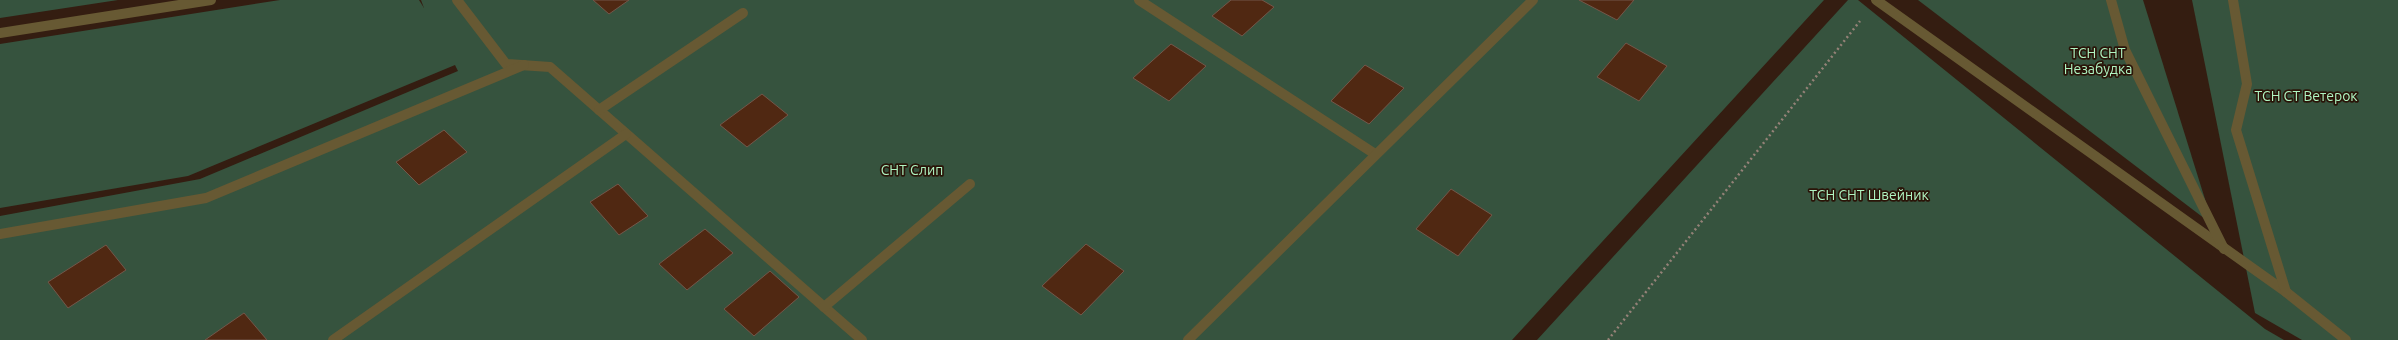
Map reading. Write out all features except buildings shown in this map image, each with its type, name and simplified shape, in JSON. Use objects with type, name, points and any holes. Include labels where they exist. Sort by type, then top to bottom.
[{"type":"street","points":[[168,7],[178,0]]},
{"type":"street","points":[[0,33],[211,0]]},
{"type":"street","points":[[457,0],[506,64],[550,67],[862,340]]},
{"type":"street","points":[[1138,0],[1375,154]]},
{"type":"street","points":[[1188,340],[1375,154],[1533,0]]},
{"type":"street","points":[[1876,0],[2286,292],[2346,340]]},
{"type":"street","points":[[2111,0],[2125,50],[2224,249]]},
{"type":"street","points":[[2234,0],[2247,84],[2236,130],[2286,292]]},
{"type":"street","points":[[599,110],[743,13]]},
{"type":"street","points":[[0,234],[206,198],[524,65]]},
{"type":"street","points":[[333,340],[446,258],[626,134]]},
{"type":"street","points":[[824,307],[970,184]]},
{"type":"path","points":[[1608,340],[1876,0]]},
{"type":"green space","points":[[0,0],[118,0],[0,18]]},
{"type":"green space","name":"СНТ Слип","points":[[280,0],[419,0],[424,8],[421,0],[1824,0],[1512,340],[0,340],[0,216],[200,179],[458,71],[455,65],[188,176],[0,208],[0,44]]},
{"type":"green space","name":"ТСН СНТ Швейник","points":[[1848,0],[1858,0],[2265,329],[2284,340],[1537,340]]},
{"type":"green space","name":"ТСН СНТ Незабудка","points":[[1918,0],[2143,0],[2213,225]]},
{"type":"green space","name":"ТСН СТ Ветерок","points":[[2192,0],[2398,0],[2398,340],[2302,340],[2255,313]]}]
